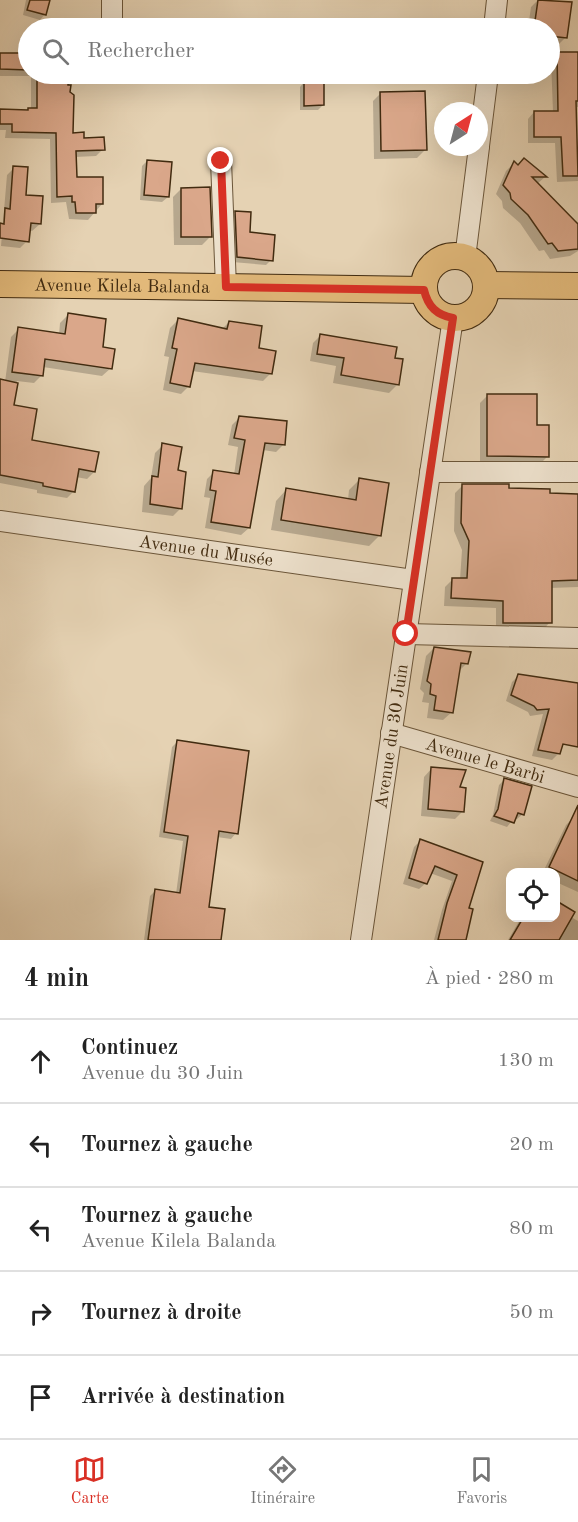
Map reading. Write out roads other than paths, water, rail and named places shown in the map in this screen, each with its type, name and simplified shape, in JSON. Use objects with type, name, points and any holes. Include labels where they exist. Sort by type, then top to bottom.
[{"type":"main road","points":[[447,257],[465,258],[479,268],[486,285],[483,302],[477,309],[462,318],[445,317],[430,307],[424,290],[427,273],[439,260],[447,257]]},
{"type":"main road","name":"Avenue Kilela Balanda","points":[[0,284],[424,290]]},
{"type":"main road","points":[[486,285],[578,286]]},
{"type":"street","points":[[112,0],[112,18]]},
{"type":"street","points":[[495,18],[497,0]]},
{"type":"street","points":[[484,102],[487,84]]},
{"type":"street","points":[[465,258],[478,156]]},
{"type":"street","points":[[221,161],[226,287]]},
{"type":"street","name":"Avenue du 30 Juin","points":[[367,939],[391,734],[453,318]]},
{"type":"street","points":[[430,472],[578,472]]},
{"type":"street","name":"Avenue du Musée","points":[[0,521],[413,580]]},
{"type":"street","points":[[406,634],[578,638]]},
{"type":"street","name":"Avenue le Barbi","points":[[391,734],[578,787]]}]
